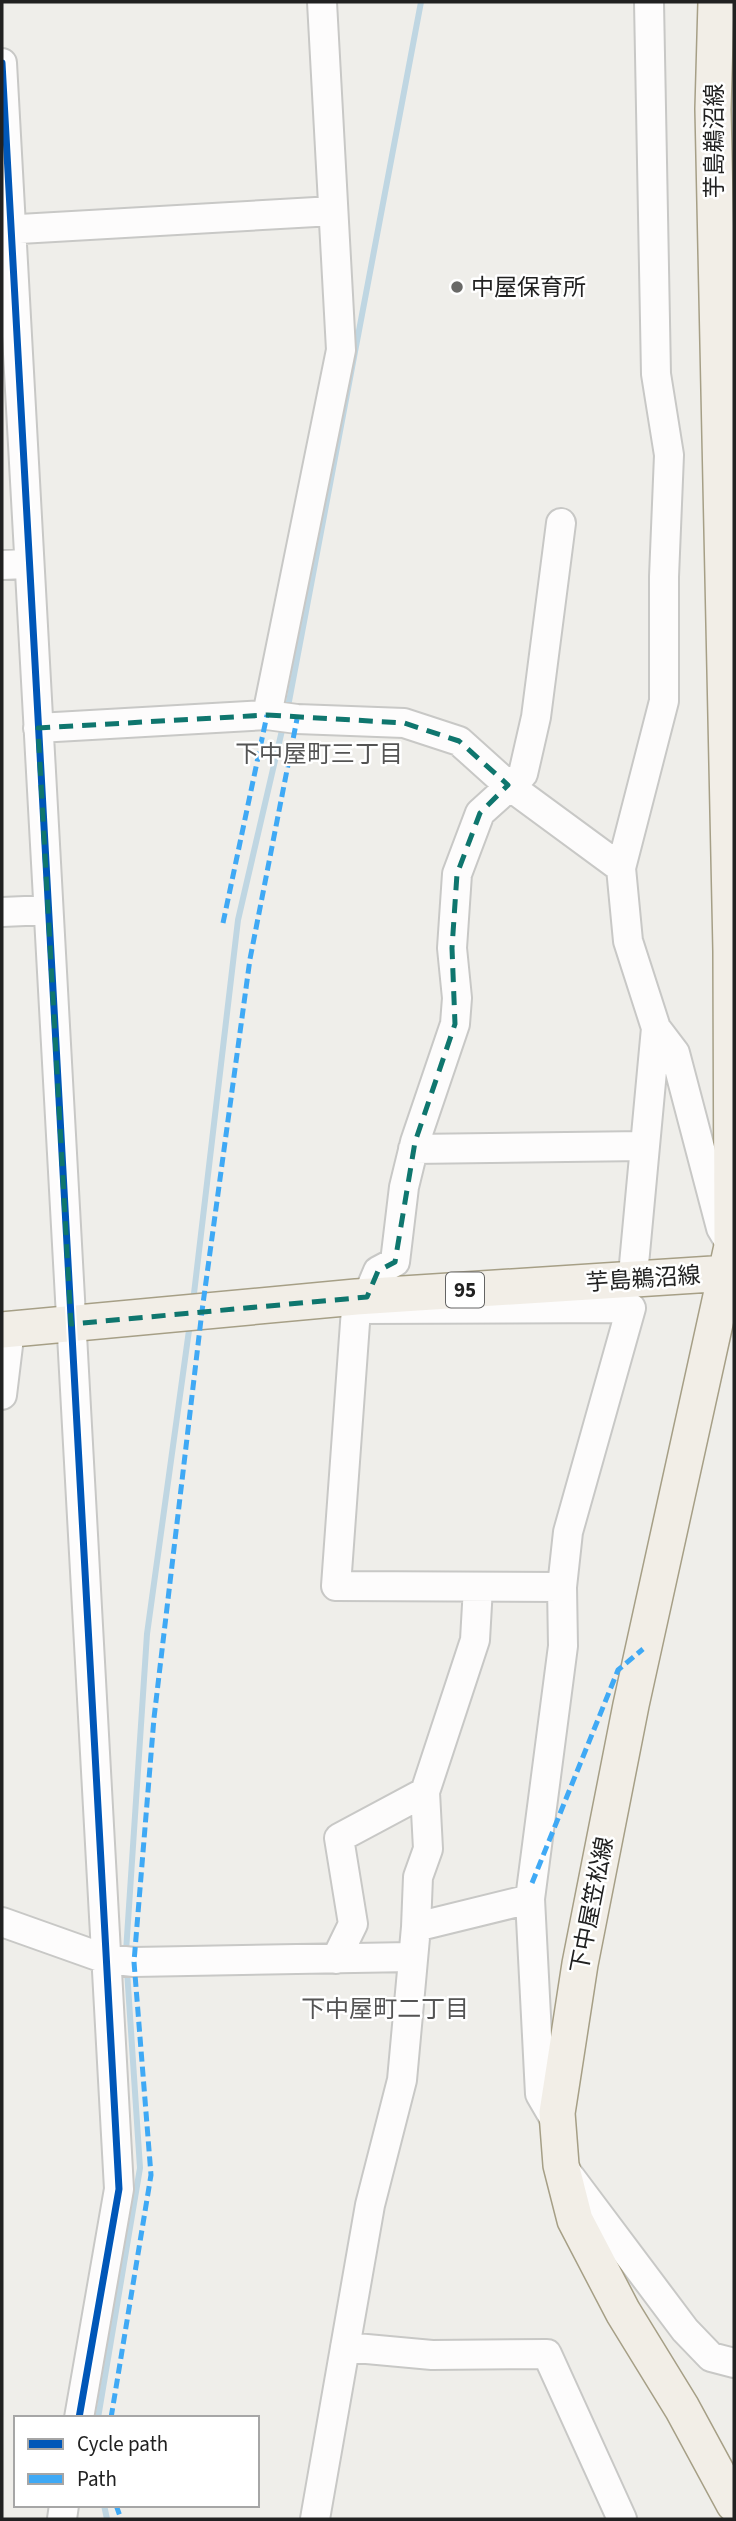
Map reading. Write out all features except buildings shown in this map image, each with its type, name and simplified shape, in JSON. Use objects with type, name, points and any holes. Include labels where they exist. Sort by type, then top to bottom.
[{"type":"main road","name":"芋島鵜沼線","points":[[6,1329],[192,1312],[360,1301],[732,1263],[731,938],[713,122],[716,2]]},
{"type":"main road","name":"下中屋笠松線","points":[[732,1263],[628,1718],[579,1964],[557,2113],[561,2165],[575,2220],[623,2312],[682,2408],[734,2504]]},
{"type":"street","points":[[277,716],[341,350],[321,2]]},
{"type":"street","points":[[649,2],[656,374],[669,455],[664,577],[664,701],[621,868],[628,941],[656,1028],[675,1054],[732,1263]]},
{"type":"street","points":[[2,63],[15,564],[38,728],[119,2189],[79,2416]]},
{"type":"street","points":[[6,229],[333,211]]},
{"type":"street","points":[[561,523],[536,717],[523,774],[480,813],[457,874],[452,948],[457,998],[455,1024],[413,1149],[404,1187],[396,1262],[378,1271],[360,1301],[336,1586],[562,1587]]},
{"type":"street","points":[[38,728],[277,716],[404,723],[460,741],[508,785],[621,868]]},
{"type":"street","points":[[2,912],[48,910]]},
{"type":"street","points":[[634,1264],[656,1028]]},
{"type":"street","points":[[413,1149],[644,1146]]},
{"type":"street","points":[[360,1301],[631,1308],[568,1532],[562,1587],[563,1646],[530,1899],[540,2094],[558,2125]]},
{"type":"street","points":[[2,1395],[6,1329]]},
{"type":"street","points":[[315,2519],[370,2205],[402,2080],[418,1877],[428,1849],[425,1792],[475,1640],[478,1587]]},
{"type":"street","points":[[336,1959],[353,1924],[339,1838],[425,1792]]},
{"type":"street","points":[[416,1927],[530,1899]]},
{"type":"street","points":[[2,1922],[106,1959],[134,1962],[411,1957]]},
{"type":"street","points":[[561,2165],[685,2330],[711,2357],[734,2363]]},
{"type":"street","points":[[345,2347],[432,2355],[547,2354],[621,2519]]},
{"type":"highlighted area","points":[[267,715],[404,723],[459,741],[508,785],[480,813],[457,874],[452,948],[455,1024],[415,1142],[395,1262],[378,1271],[367,1297],[71,1324],[38,728]]},
{"type":"waterway","points":[[287,712],[421,2]]},
{"type":"waterway","points":[[193,1302],[238,920],[283,726]]},
{"type":"waterway","points":[[126,1952],[147,1634],[190,1323]]},
{"type":"waterway","points":[[98,2416],[140,2168],[127,1970]]},
{"type":"waterway","points":[[104,2507],[107,2519]]},
{"type":"marked path","points":[[223,923],[267,715]]},
{"type":"marked path","points":[[111,2416],[151,2175],[134,1962],[154,1718],[202,1311],[250,959],[297,719]]},
{"type":"marked path","points":[[532,1883],[618,1670],[643,1649]]},
{"type":"marked path","points":[[117,2507],[121,2519]]},
{"type":"cycle path","points":[[2,63],[119,2189],[79,2416]]},
{"type":"place","name":"中屋保育所","points":[[457,287]]},
{"type":"district","name":"下中屋町三丁目","points":[[319,754]]},
{"type":"district","name":"下中屋町二丁目","points":[[385,2009]]}]
